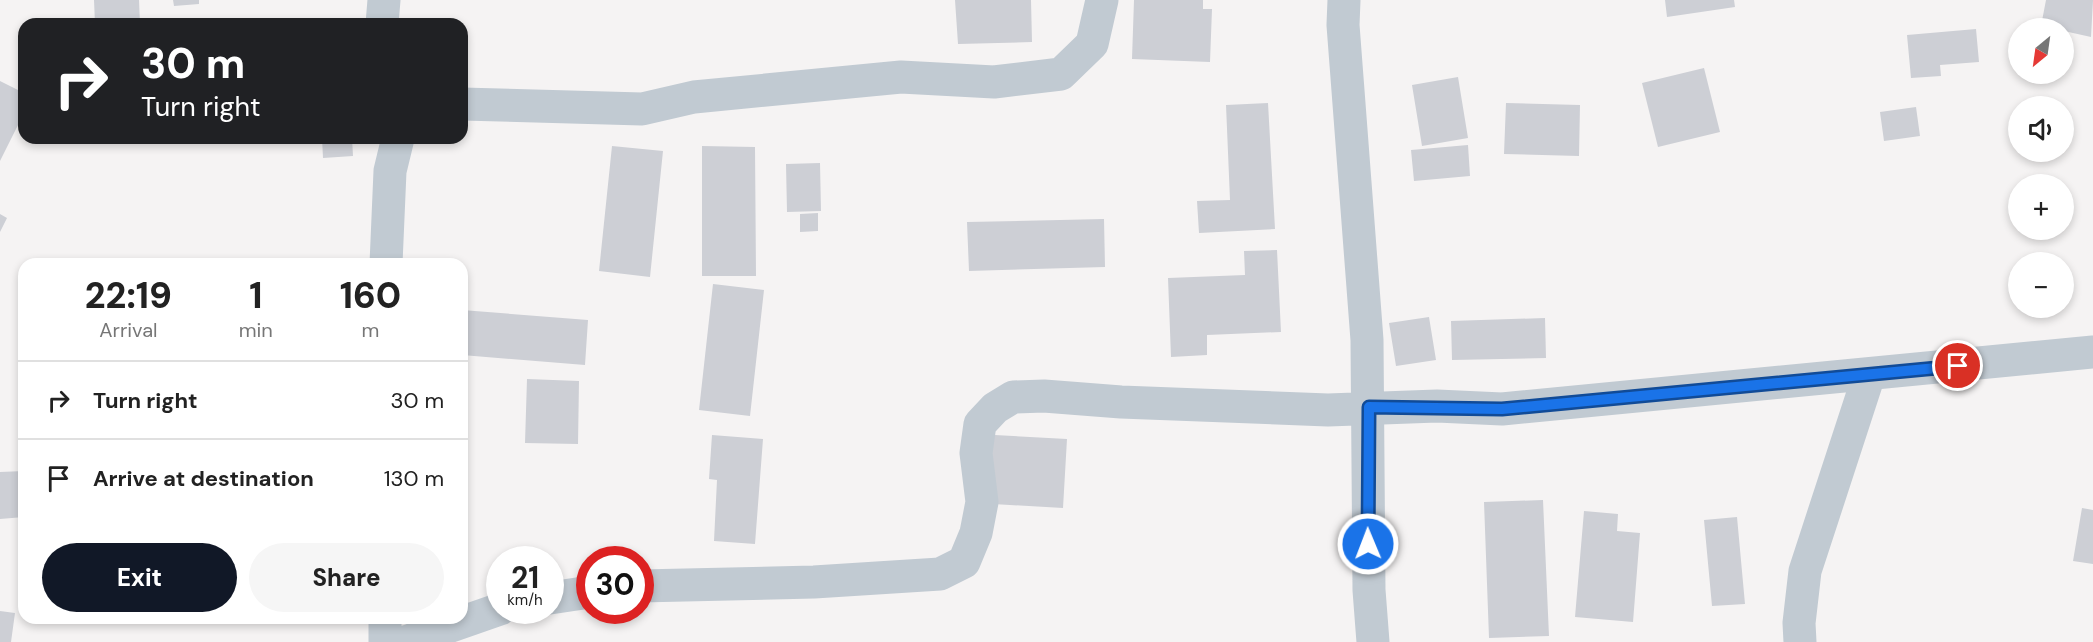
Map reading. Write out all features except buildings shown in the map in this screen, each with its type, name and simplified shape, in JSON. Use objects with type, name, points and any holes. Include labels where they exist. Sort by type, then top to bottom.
[{"type":"street","points":[[382,18],[384,0]]},
{"type":"street","points":[[468,104],[642,109],[694,97],[901,77],[994,82],[1061,74],[1092,44],[1102,0]]},
{"type":"street","points":[[1344,0],[1343,25],[1367,340],[1369,590],[1373,642]]},
{"type":"street","points":[[386,258],[390,171],[397,144]]},
{"type":"street","points":[[654,586],[814,582],[940,574],[964,562],[976,533],[982,502],[976,453],[980,424],[995,408],[1013,397],[1044,396],[1121,402],[1328,410],[1369,407],[1502,409],[2093,352]]},
{"type":"street","points":[[1800,642],[1798,623],[1805,571],[1869,375]]},
{"type":"street","points":[[468,620],[486,614]]},
{"type":"street","points":[[385,624],[385,642]]},
{"type":"street","points":[[405,642],[457,624]]},
{"type":"route","points":[[1368,544],[1369,407],[1437,406],[1502,409],[1958,366]]}]
